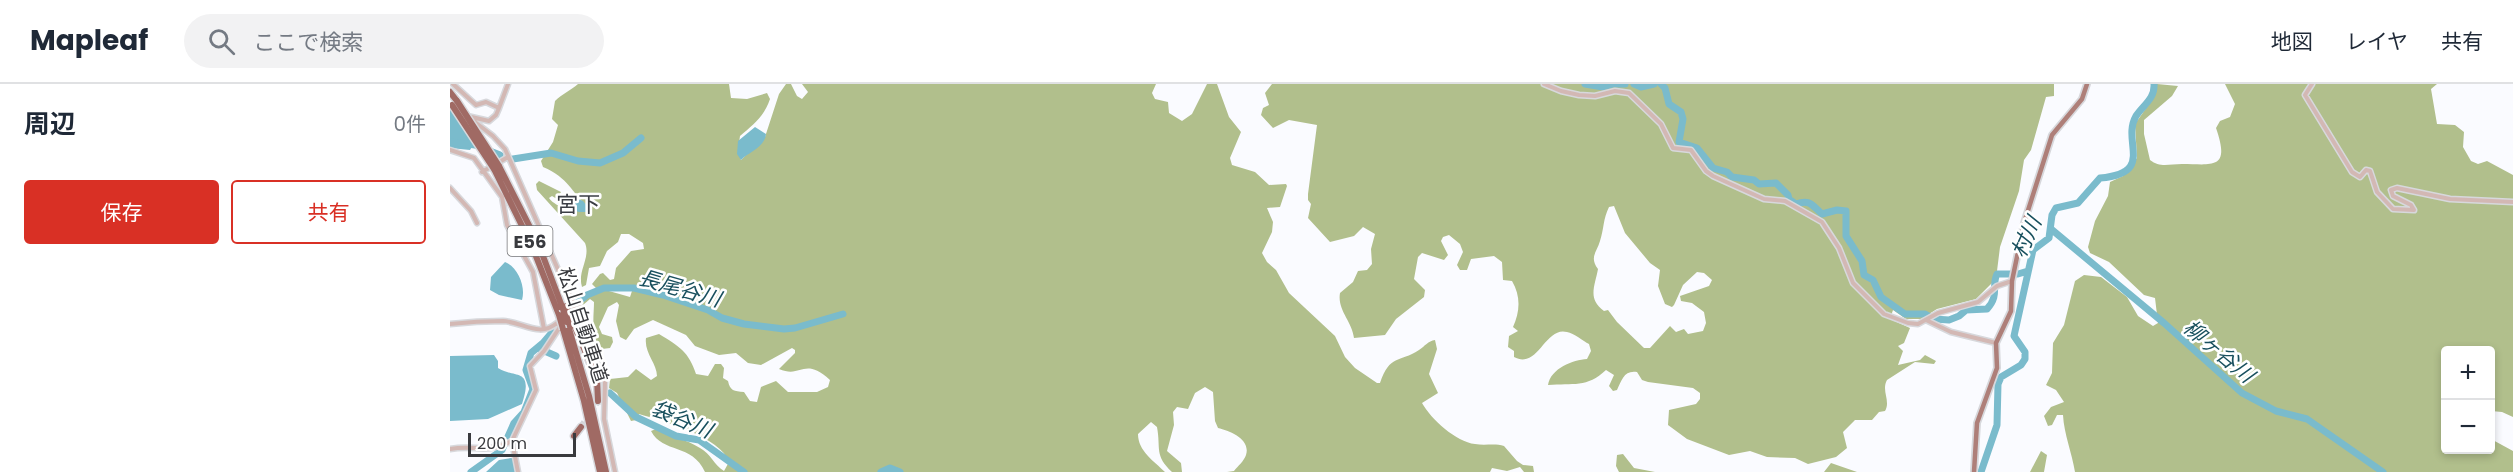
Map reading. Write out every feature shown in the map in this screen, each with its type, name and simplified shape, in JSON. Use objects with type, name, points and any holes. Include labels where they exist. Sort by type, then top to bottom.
[{"type":"highway","name":"E56","points":[[450,92],[452,103]]},
{"type":"highway","name":"松山自動車道","points":[[452,103],[496,168],[528,222],[563,310],[560,326],[599,472]]},
{"type":"highway","name":"松山自動車道","points":[[496,168],[563,310]]},
{"type":"highway","points":[[563,310],[572,317],[597,379],[598,401]]},
{"type":"highway","name":"松山自動車道","points":[[572,317],[606,472]]},
{"type":"highway","points":[[574,436],[581,427]]},
{"type":"main road","points":[[1974,472],[1977,423],[1997,368],[1995,343],[2011,311],[2012,281],[2024,223],[2052,135],[2082,99],[2086,84]]},
{"type":"street","points":[[453,84],[476,105],[486,102],[499,108]]},
{"type":"street","points":[[464,115],[489,121],[496,116],[508,84]]},
{"type":"street","points":[[1544,84],[1579,95],[1595,96],[1615,91],[1633,95],[1661,124],[1672,148],[1691,150],[1709,173],[1764,199],[1785,201],[1822,222],[1839,248],[1850,279],[1884,314],[1914,325],[1938,312],[1978,302],[1997,286],[2012,281]]},
{"type":"street","points":[[2312,84],[2305,98],[2318,120],[2356,176],[2360,177],[2366,170],[2370,171],[2377,192],[2392,209],[2414,210],[2411,205],[2393,196],[2391,190],[2397,188],[2450,199],[2513,202]]},
{"type":"street","points":[[452,103],[464,115],[493,136],[508,157],[571,299],[572,317],[585,333],[605,382],[605,429],[615,472]]},
{"type":"street","points":[[450,150],[471,156],[502,197],[507,225],[533,272],[544,329]]},
{"type":"street","points":[[482,172],[508,157]]},
{"type":"street","points":[[450,188],[471,211],[477,223]]},
{"type":"street","points":[[518,472],[512,441],[536,390],[530,366],[545,350],[573,310],[580,307],[588,324],[585,333]]},
{"type":"street","points":[[1926,320],[1951,332],[1995,343]]},
{"type":"street","points":[[450,324],[505,321],[522,328],[549,329],[560,326]]},
{"type":"street","points":[[450,449],[469,447],[487,451],[512,441]]},
{"type":"green space","points":[[578,84],[729,84],[731,98],[747,99],[767,93],[770,99],[765,111],[740,136],[738,150],[741,160],[765,137],[779,94],[786,84],[791,84],[797,96],[802,99],[808,92],[802,84],[1156,84],[1152,93],[1155,99],[1168,102],[1169,113],[1182,121],[1192,114],[1207,84],[1217,84],[1229,117],[1241,132],[1230,158],[1232,165],[1255,172],[1269,185],[1286,184],[1287,186],[1280,207],[1267,208],[1273,222],[1272,232],[1262,253],[1267,262],[1276,270],[1289,293],[1335,336],[1345,357],[1355,368],[1377,383],[1380,383],[1391,363],[1435,340],[1437,349],[1429,374],[1438,393],[1422,403],[1426,409],[1445,429],[1460,439],[1475,444],[1504,446],[1517,461],[1523,465],[1533,466],[1534,472],[1524,472],[1520,467],[1507,471],[1492,468],[1490,472],[1227,472],[1234,471],[1241,463],[1247,449],[1243,440],[1218,428],[1215,421],[1213,392],[1205,387],[1195,393],[1188,409],[1177,407],[1173,412],[1174,425],[1167,451],[1181,463],[1182,472],[1172,472],[1166,466],[1160,456],[1157,427],[1151,422],[1138,434],[1139,440],[1147,455],[1165,472],[705,472],[693,457],[663,443],[651,431],[656,429],[695,445],[704,450],[724,471],[729,462],[724,453],[715,445],[690,431],[639,414],[636,420],[631,421],[617,393],[609,388],[610,379],[628,377],[636,369],[651,380],[657,376],[647,348],[646,338],[659,334],[672,342],[686,355],[696,374],[708,376],[715,364],[721,364],[724,368],[723,378],[728,381],[731,389],[744,392],[750,401],[757,402],[761,387],[776,381],[788,392],[817,392],[828,387],[830,380],[814,370],[793,372],[779,369],[795,353],[792,348],[761,365],[748,363],[736,353],[719,355],[695,346],[686,335],[653,320],[634,329],[626,340],[620,337],[616,321],[619,305],[617,302],[608,307],[599,327],[602,334],[612,337],[613,342],[610,348],[602,349],[594,333],[594,302],[590,299],[583,305],[579,302],[602,289],[630,297],[632,291],[610,285],[597,289],[592,284],[603,273],[610,280],[614,279],[616,268],[631,251],[644,249],[643,243],[629,234],[621,234],[618,242],[607,251],[600,266],[589,268],[586,285],[582,287],[581,275],[586,254],[585,243],[537,190],[536,184],[539,181],[561,192],[557,199],[552,196],[549,198],[556,204],[586,211],[588,207],[559,176],[543,167],[541,161],[553,142],[558,125],[552,119],[555,101]]},
{"type":"green space","points":[[1272,84],[2054,84],[2054,96],[2046,97],[2031,150],[2024,160],[2019,191],[2000,247],[1996,279],[1976,299],[1937,309],[1921,319],[1906,319],[1893,310],[1890,319],[1910,328],[1904,343],[1898,346],[1903,351],[1898,365],[1920,360],[1925,355],[1936,361],[1934,364],[1915,362],[1887,380],[1885,411],[1879,412],[1872,420],[1855,420],[1843,432],[1847,448],[1836,457],[1808,464],[1795,458],[1767,457],[1750,451],[1729,455],[1687,439],[1668,425],[1669,410],[1696,404],[1700,399],[1700,393],[1693,388],[1648,382],[1642,380],[1637,372],[1633,372],[1626,374],[1617,390],[1613,391],[1609,386],[1614,375],[1606,370],[1586,382],[1548,385],[1553,374],[1563,366],[1587,359],[1591,351],[1589,344],[1570,333],[1559,332],[1529,358],[1514,357],[1514,351],[1508,347],[1509,336],[1518,331],[1513,327],[1517,316],[1518,298],[1512,281],[1503,280],[1502,262],[1494,256],[1471,259],[1467,270],[1460,270],[1457,265],[1463,252],[1460,244],[1449,235],[1443,237],[1441,241],[1448,255],[1444,260],[1422,253],[1418,257],[1414,279],[1425,290],[1424,297],[1396,319],[1385,335],[1354,338],[1341,305],[1340,293],[1353,282],[1358,271],[1367,270],[1372,264],[1371,249],[1375,234],[1363,227],[1354,236],[1330,242],[1308,218],[1311,204],[1308,194],[1317,125],[1289,120],[1273,128],[1261,115],[1263,108],[1269,105],[1265,93]],"holes":[[[1614,206],[1625,233],[1650,263],[1660,270],[1658,286],[1665,304],[1672,307],[1683,285],[1697,272],[1704,273],[1712,280],[1709,286],[1680,296],[1681,301],[1692,303],[1704,312],[1706,323],[1703,331],[1688,334],[1684,329],[1676,332],[1670,326],[1650,348],[1644,348],[1608,310],[1604,311],[1595,302],[1594,287],[1598,269],[1594,258],[1609,207]]]},
{"type":"green space","points":[[2157,84],[2178,86],[2172,96],[2144,120],[2144,134],[2150,160],[2165,165],[2210,164],[2220,158],[2221,152],[2216,128],[2220,121],[2230,117],[2235,104],[2225,84],[2437,84],[2431,89],[2437,124],[2455,125],[2464,132],[2463,147],[2471,161],[2478,164],[2487,161],[2513,175],[2513,417],[2495,411],[2495,346],[2441,346],[2441,454],[2495,454],[2495,441],[2513,451],[2513,472],[2075,472],[2063,415],[2057,415],[2052,425],[2048,426],[2044,416],[2051,407],[2064,402],[2056,390],[2046,385],[2052,373],[2053,343],[2064,325],[2075,281],[2084,275],[2101,277],[2127,297],[2138,316],[2153,326],[2158,323],[2155,298],[2144,295],[2109,262],[2090,253],[2088,247],[2095,221],[2108,196],[2110,182],[2123,176],[2137,158],[2135,124],[2149,104]]},
{"type":"green space","points":[[2041,451],[2047,455],[2044,472],[2030,472]]},
{"type":"green space","points":[[1623,454],[1634,468],[1655,472],[1619,472],[1616,466],[1617,455]]},
{"type":"green space","points":[[1831,463],[1857,472],[1824,472]]},
{"type":"water","points":[[450,108],[470,122],[478,137],[470,150],[450,148]]},
{"type":"water","points":[[755,127],[766,134],[765,139],[760,146],[741,160],[737,154],[738,141]]},
{"type":"water","points":[[577,195],[578,199],[583,201],[592,212],[579,212],[566,207],[572,196]]},
{"type":"water","points":[[505,262],[514,268],[520,278],[523,289],[522,300],[499,295],[490,290],[491,277]]},
{"type":"water","points":[[494,355],[498,361],[498,368],[524,379],[526,384],[522,404],[488,419],[450,421],[450,356]]},
{"type":"water","points":[[515,459],[517,472],[486,472],[499,460]]},
{"type":"waterway","points":[[1585,84],[1603,87],[1613,84]]},
{"type":"waterway","points":[[1615,84],[1625,84]]},
{"type":"waterway","points":[[1634,84],[1641,87],[1654,84]]},
{"type":"waterway","points":[[1661,84],[1665,88],[1669,104],[1681,112],[1683,119],[1679,142],[1697,148],[1713,168],[1727,172],[1732,177],[1754,180],[1759,184],[1776,183],[1796,204],[1808,203],[1822,214],[1837,210],[1846,211],[1846,236],[1862,261],[1864,275],[1873,280],[1881,297],[1905,314],[1925,314],[1934,319],[1949,320],[1966,310],[1987,309],[1993,299],[1997,274],[2018,274],[2028,271]]},
{"type":"waterway","name":"村川","points":[[1981,472],[1997,425],[1998,384],[2001,377],[2021,365],[2025,359],[2025,352],[2014,336],[2033,250],[2049,238],[2052,215],[2056,208],[2078,203],[2100,178],[2117,175],[2127,170],[2132,163],[2133,155],[2132,126],[2136,116],[2151,98],[2154,84]]},
{"type":"waterway","points":[[513,159],[551,153],[578,161],[600,163],[623,153],[641,138]]},
{"type":"waterway","points":[[450,142],[475,145],[500,155]]},
{"type":"waterway","name":"柳ヶ谷川","points":[[2051,229],[2164,323],[2242,393],[2276,411],[2307,419],[2383,472]]},
{"type":"waterway","name":"長尾谷川","points":[[471,472],[502,450],[514,423],[524,412],[533,389],[526,370],[531,353],[587,295],[604,288],[634,288],[708,310],[722,318],[744,324],[784,329],[843,314]]},
{"type":"waterway","name":"袋谷川","points":[[540,349],[556,356]]},
{"type":"waterway","name":"袋谷川","points":[[610,393],[636,417],[676,436],[699,440],[744,472]]},
{"type":"waterway","name":"袋谷川","points":[[881,472],[890,468],[900,472]]},
{"type":"tunnel","points":[[581,427],[598,401]]},
{"type":"district","name":"宮下","points":[[578,204]]}]
